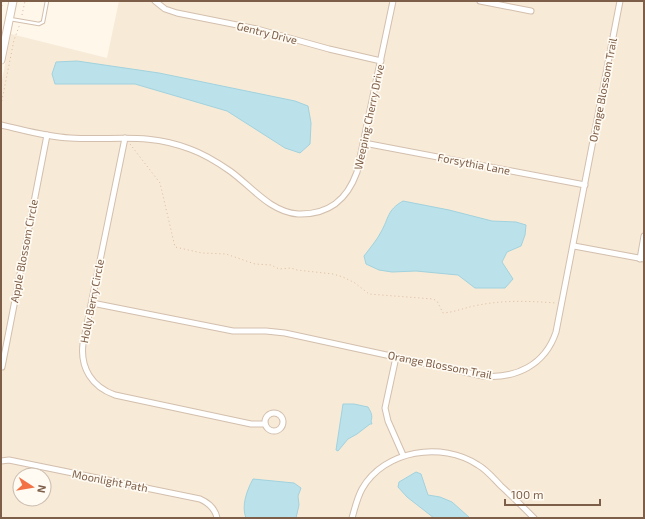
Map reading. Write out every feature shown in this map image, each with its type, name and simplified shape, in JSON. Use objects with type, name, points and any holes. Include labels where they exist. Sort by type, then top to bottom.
[{"type":"street","points":[[1,60],[13,1]]},
{"type":"street","name":"Gentry Drive","points":[[154,1],[165,9],[177,13],[257,29],[329,50],[381,61]]},
{"type":"street","name":"Weeping Cherry Drive","points":[[1,125],[47,135],[82,139],[141,138],[159,140],[203,154],[230,171],[268,203],[285,212],[309,214],[320,211],[334,205],[344,197],[353,183],[357,172],[393,1]]},
{"type":"street","points":[[480,1],[531,11]]},
{"type":"street","name":"Orange Blossom Trail","points":[[92,303],[232,331],[266,331],[286,333],[483,376],[508,376],[526,369],[538,361],[554,338],[574,246],[620,1]]},
{"type":"street","name":"Apple Blossom Circle","points":[[2,367],[47,135]]},
{"type":"street","name":"Holly Berry Circle","points":[[125,138],[83,344],[82,357],[87,372],[97,386],[115,395],[251,424],[265,424]]},
{"type":"street","name":"Forsythia Lane","points":[[364,143],[585,185]]},
{"type":"street","points":[[574,246],[642,259],[644,236]]},
{"type":"street","points":[[396,357],[385,408],[388,421],[403,455]]},
{"type":"street","points":[[352,518],[357,498],[362,488],[370,479],[384,466],[403,455],[423,452],[454,454],[479,465],[534,518]]},
{"type":"street","name":"Moonlight Path","points":[[1,461],[9,460],[200,499],[207,502],[216,511],[217,518]]},
{"type":"lane","points":[[9,19],[39,24],[42,22],[47,1]]},
{"type":"path","points":[[1,10],[3,1]]},
{"type":"path","points":[[1,105],[14,40]]},
{"type":"path","points":[[125,138],[160,183],[175,247],[202,253],[226,254],[256,264],[271,265],[279,269],[291,268],[333,274],[355,283],[368,294],[433,299],[437,301],[443,313],[478,305],[508,301],[562,303]]},
{"type":"shaded area","points":[[119,1],[644,1],[644,518],[1,518],[1,85],[11,34],[107,58]]},
{"type":"water","points":[[77,61],[159,73],[295,101],[308,106],[311,123],[310,144],[300,153],[285,148],[227,111],[135,84],[55,84],[52,74],[56,62]]},
{"type":"water","points":[[403,201],[449,210],[492,221],[516,222],[526,225],[525,235],[521,246],[507,252],[502,262],[513,279],[505,288],[475,288],[458,275],[416,271],[392,272],[379,270],[366,264],[364,256],[384,227],[391,211]]},
{"type":"water","points":[[343,404],[354,404],[368,407],[372,417],[372,424],[348,439],[338,451],[336,450]]},
{"type":"water","points":[[416,472],[421,474],[428,495],[440,497],[452,502],[470,518],[434,518],[407,497],[398,487],[399,482]]},
{"type":"water","points":[[253,479],[294,483],[301,488],[298,496],[299,505],[296,518],[246,518],[244,503]]}]
